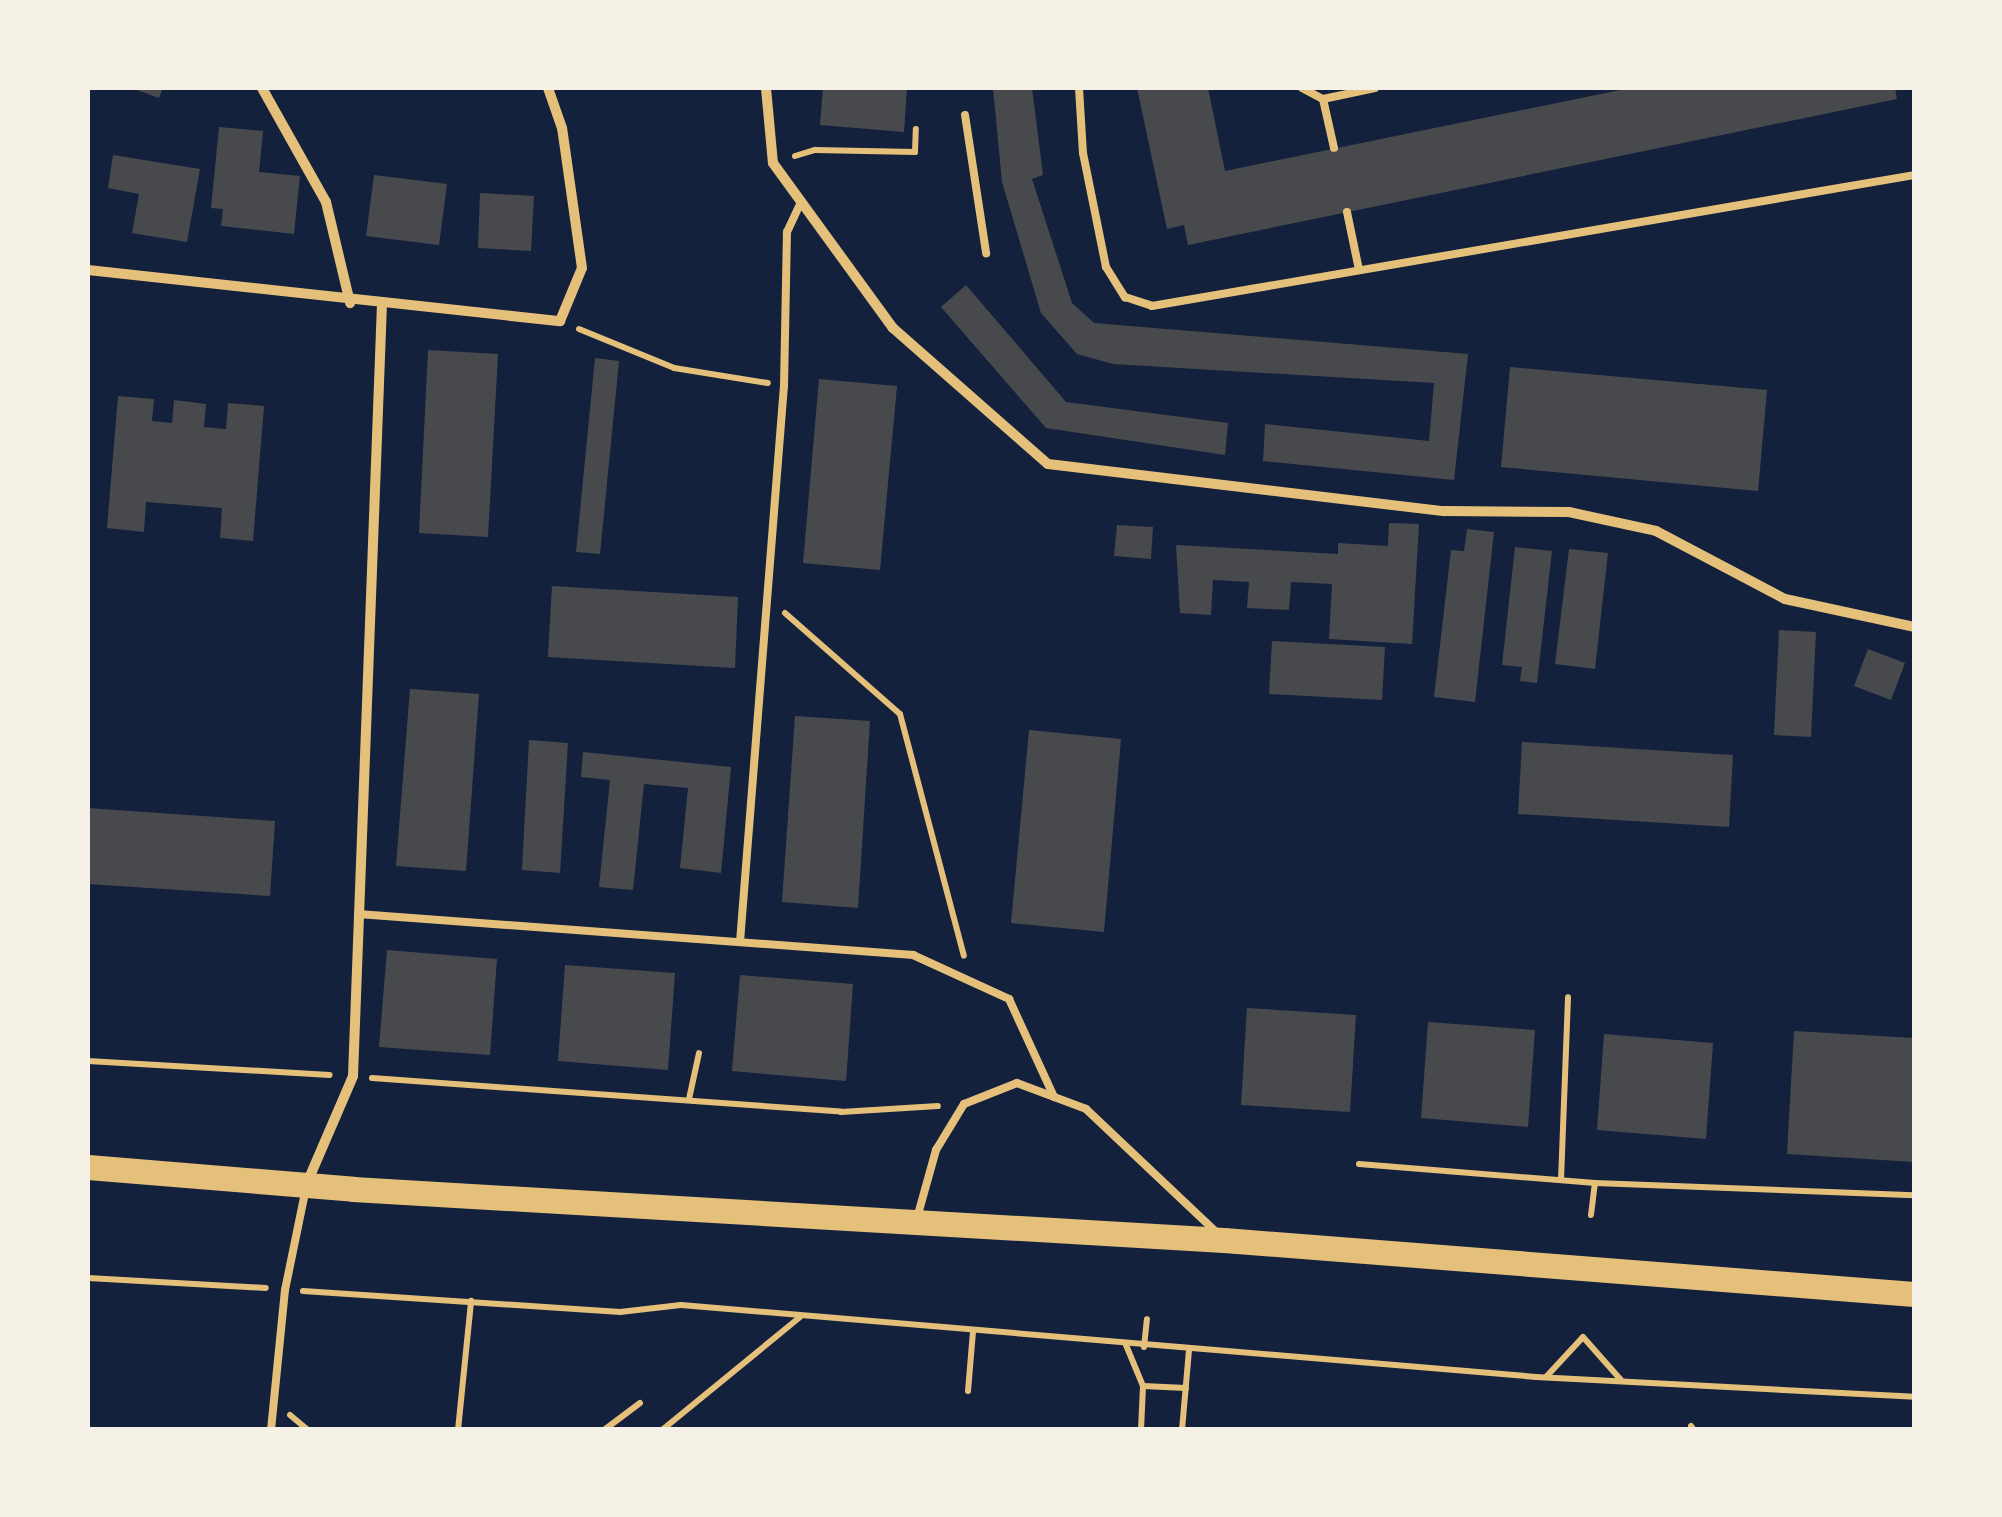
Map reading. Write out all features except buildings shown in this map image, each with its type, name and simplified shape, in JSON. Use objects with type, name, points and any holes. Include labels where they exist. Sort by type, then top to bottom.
[{"type":"main road","points":[[88,1167],[915,1225],[1224,1240],[1914,1294]]},
{"type":"street","points":[[262,88],[326,202],[350,303]]},
{"type":"street","points":[[88,270],[350,303],[560,321],[582,268],[562,128],[548,88]]},
{"type":"street","points":[[766,88],[773,163],[893,328],[1048,464],[1445,511],[1569,512],[1656,531],[1785,599],[1914,627]]},
{"type":"street","points":[[307,1184],[353,1076],[382,305]]},
{"type":"lane","points":[[1079,88],[1082,153],[1106,267],[1125,297],[1152,306],[1914,175]]},
{"type":"lane","points":[[1302,88],[1324,99],[1375,88]]},
{"type":"lane","points":[[1324,99],[1334,148]]},
{"type":"lane","points":[[965,116],[986,253]]},
{"type":"lane","points":[[740,942],[784,386],[787,232],[802,200]]},
{"type":"lane","points":[[1347,212],[1359,270]]},
{"type":"lane","points":[[358,914],[913,955],[1008,999],[1054,1097]]},
{"type":"lane","points":[[915,1225],[936,1150],[964,1104],[1017,1083],[1086,1108],[1224,1240]]},
{"type":"lane","points":[[270,1430],[285,1290],[307,1184]]},
{"type":"path","points":[[773,163],[815,150],[915,152],[916,129]]},
{"type":"path","points":[[560,321],[674,368],[784,386]]},
{"type":"path","points":[[767,598],[900,714],[970,981]]},
{"type":"path","points":[[1561,1180],[1568,997]]},
{"type":"path","points":[[689,1099],[699,1053]]},
{"type":"path","points":[[88,1061],[841,1112],[964,1104]]},
{"type":"path","points":[[1360,1164],[1595,1184],[1914,1195]]},
{"type":"path","points":[[1592,1215],[1595,1184]]},
{"type":"path","points":[[88,1278],[620,1312],[680,1305],[1546,1378],[1914,1397]]},
{"type":"path","points":[[458,1430],[471,1300]]},
{"type":"path","points":[[662,1430],[800,1318]]},
{"type":"path","points":[[1144,1346],[1147,1319]]},
{"type":"path","points":[[968,1390],[973,1332]]},
{"type":"path","points":[[1546,1378],[1584,1337],[1622,1381]]},
{"type":"path","points":[[1126,1345],[1143,1386],[1141,1430]]},
{"type":"path","points":[[1182,1430],[1189,1350]]},
{"type":"path","points":[[1143,1386],[1186,1388]]},
{"type":"path","points":[[604,1430],[640,1404]]}]
